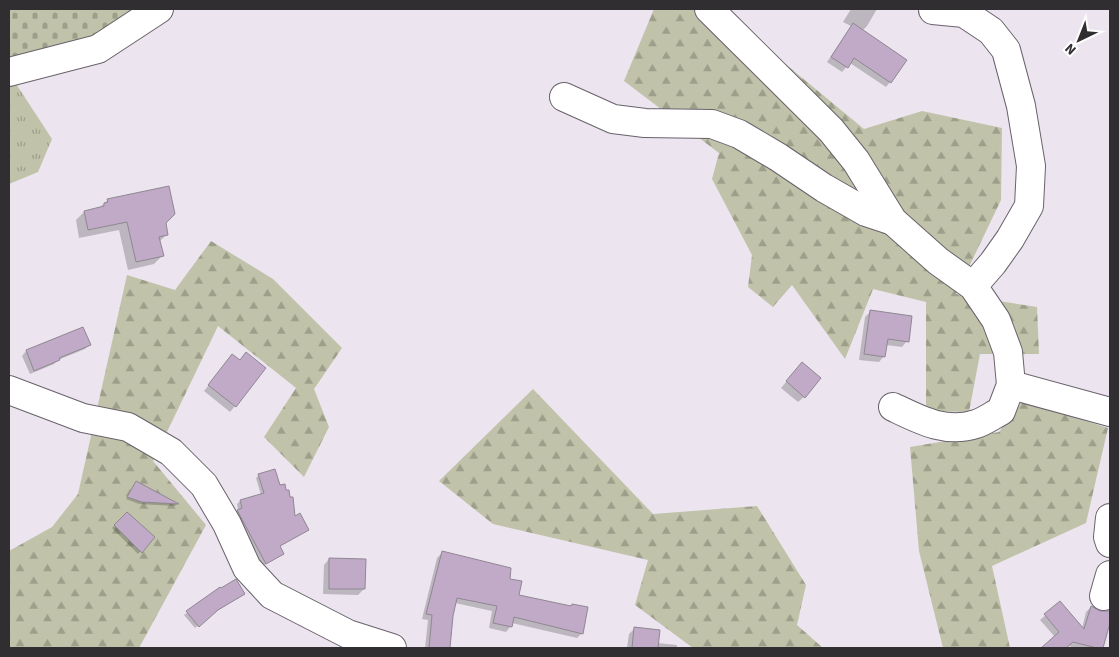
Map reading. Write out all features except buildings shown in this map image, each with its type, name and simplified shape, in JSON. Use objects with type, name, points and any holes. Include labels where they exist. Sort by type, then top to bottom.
[{"type":"street","points":[[9,72],[98,49],[159,9]]},
{"type":"street","points":[[709,9],[831,130],[856,161],[893,221],[938,261],[973,286],[996,320],[1008,352],[1011,385],[1001,411],[977,424],[953,428],[921,420],[893,407]]},
{"type":"street","points":[[933,10],[964,13],[991,31],[1006,50],[1021,106],[1031,166],[1029,206],[1010,239],[973,286]]},
{"type":"street","points":[[564,97],[613,119],[645,124],[712,124],[739,134],[866,212],[893,221]]},
{"type":"street","points":[[1011,385],[1110,412]]},
{"type":"street","points":[[9,390],[83,418],[128,427],[171,452],[204,485],[227,524],[247,568],[272,595],[348,634],[392,648]]},
{"type":"street","points":[[1110,518],[1108,536],[1110,543]]},
{"type":"green space","points":[[9,9],[153,9],[129,29],[9,60]]},
{"type":"green space","points":[[654,9],[699,9],[737,24],[864,129],[922,111],[1002,128],[1001,200],[956,294],[1037,307],[1039,354],[980,354],[969,412],[926,411],[926,302],[873,289],[845,359],[792,285],[773,307],[748,287],[752,255],[712,179],[719,153],[624,81]]},
{"type":"green space","points":[[9,73],[52,139],[38,172],[9,184]]},
{"type":"green space","points":[[211,241],[273,279],[342,348],[314,389],[329,427],[304,477],[264,437],[296,388],[218,326],[153,461],[206,525],[139,648],[9,648],[9,551],[52,527],[78,494],[127,275],[175,290]]},
{"type":"green space","points":[[533,389],[653,514],[757,506],[806,585],[797,625],[823,648],[693,648],[635,605],[648,560],[493,524],[439,481]]},
{"type":"green space","points":[[1023,401],[1108,428],[1086,523],[992,566],[1010,648],[943,648],[919,551],[910,447],[999,432]]}]
